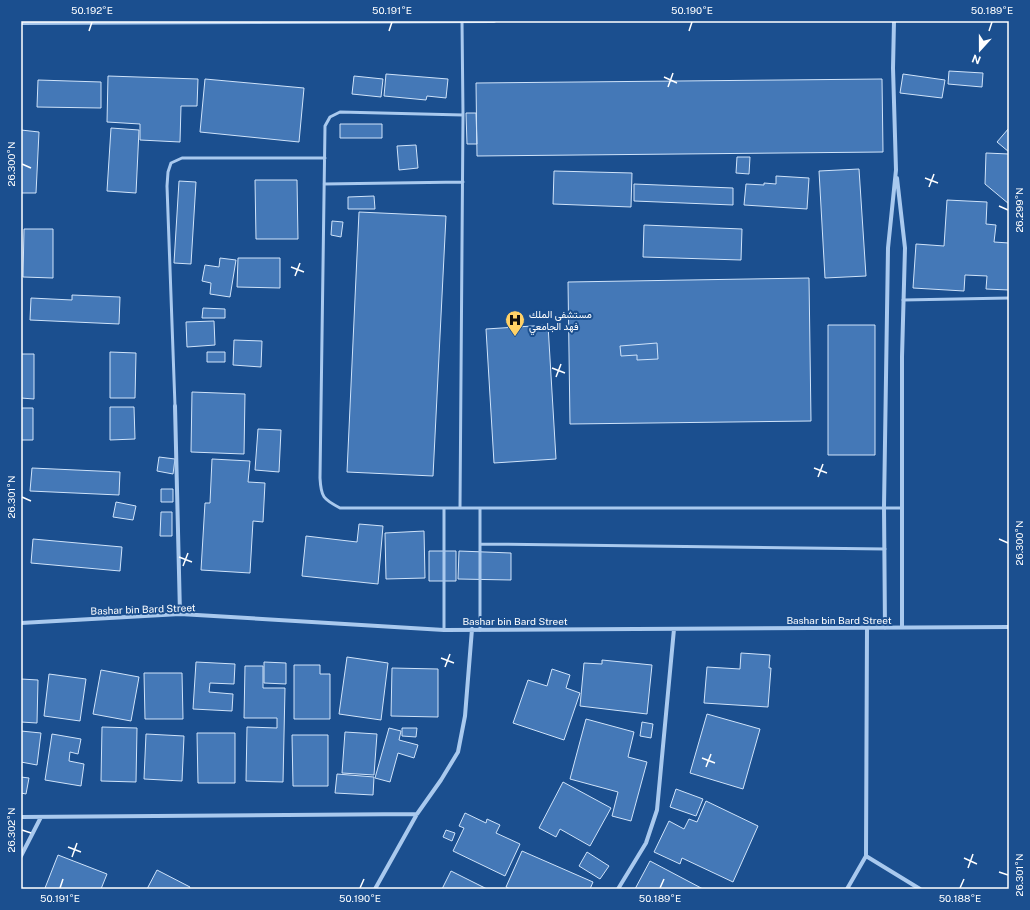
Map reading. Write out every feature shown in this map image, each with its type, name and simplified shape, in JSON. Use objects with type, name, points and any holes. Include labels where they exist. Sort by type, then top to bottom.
[{"type":"street","points":[[21,23],[494,21]]},
{"type":"street","points":[[894,21],[893,68],[896,170],[905,248],[902,365],[902,628]]},
{"type":"street","points":[[885,628],[884,507],[888,248],[896,170]]},
{"type":"street","points":[[175,406],[180,614]]},
{"type":"street","name":"Bashar bin Bard Street","points":[[21,623],[180,614],[444,630],[1009,627]]},
{"type":"street","points":[[618,889],[646,843],[657,810],[674,628]]},
{"type":"street","points":[[848,889],[866,856],[867,628]]},
{"type":"street","points":[[375,889],[417,814],[441,780],[458,752],[465,716],[472,630]]},
{"type":"street","points":[[21,817],[417,814]]},
{"type":"street","points":[[21,856],[41,817]]},
{"type":"street","points":[[866,856],[920,889]]},
{"type":"lane","points":[[460,508],[463,182],[462,22]]},
{"type":"lane","points":[[463,115],[340,112],[330,117],[325,126],[320,492],[327,502],[340,508],[901,508]]},
{"type":"lane","points":[[175,406],[167,186],[168,172],[171,163],[182,158],[325,158]]},
{"type":"lane","points":[[324,184],[463,182]]},
{"type":"lane","points":[[904,300],[1009,298]]},
{"type":"lane","points":[[444,508],[444,630]]},
{"type":"lane","points":[[480,509],[480,630]]},
{"type":"lane","points":[[481,544],[885,549]]},
{"type":"building","points":[[949,71],[983,73],[982,87],[948,84]]},
{"type":"building","points":[[386,74],[448,79],[446,98],[427,96],[426,100],[384,96]]},
{"type":"building","points":[[903,74],[945,80],[942,98],[900,93]]},
{"type":"building","points":[[108,76],[198,79],[197,106],[181,106],[180,142],[140,140],[140,124],[107,122]]},
{"type":"building","points":[[354,76],[383,79],[381,97],[352,94]]},
{"type":"building","points":[[205,79],[304,88],[299,142],[200,132]]},
{"type":"building","points":[[882,79],[883,152],[477,156],[476,83]]},
{"type":"building","points":[[38,80],[101,82],[101,108],[37,107]]},
{"type":"building","points":[[466,113],[476,113],[477,144],[467,144]]},
{"type":"building","points":[[340,124],[382,124],[382,138],[340,138]]},
{"type":"building","points":[[111,128],[139,130],[136,193],[107,191]]},
{"type":"building","points":[[1009,128],[1009,152],[997,142]]},
{"type":"building","points":[[21,130],[39,132],[36,193],[21,193]]},
{"type":"building","points":[[416,145],[418,168],[399,170],[397,146]]},
{"type":"building","points":[[986,153],[1009,154],[1009,204],[985,184]]},
{"type":"building","points":[[737,157],[750,157],[749,174],[736,173]]},
{"type":"building","points":[[859,169],[866,276],[825,278],[819,171]]},
{"type":"building","points":[[554,171],[632,173],[631,207],[553,204]]},
{"type":"building","points":[[776,176],[809,178],[807,209],[744,205],[746,184],[776,184]]},
{"type":"building","points":[[255,180],[297,180],[298,239],[256,239]]},
{"type":"building","points":[[179,181],[196,182],[191,264],[174,263]]},
{"type":"building","points":[[634,184],[733,188],[733,205],[634,201]]},
{"type":"building","points":[[374,196],[375,209],[348,209],[348,197]]},
{"type":"building","points":[[947,200],[987,202],[986,224],[996,225],[994,242],[1009,243],[1009,290],[986,289],[987,276],[965,275],[964,291],[913,288],[916,244],[944,246]]},
{"type":"building","points":[[359,212],[446,216],[433,476],[347,472]]},
{"type":"building","points":[[332,221],[343,222],[341,237],[331,235]]},
{"type":"building","points":[[644,225],[742,229],[741,260],[643,257]]},
{"type":"building","points":[[24,229],[53,229],[53,278],[23,277]]},
{"type":"building","points":[[220,258],[236,260],[230,297],[210,294],[211,283],[202,281],[205,265],[219,267]]},
{"type":"building","points":[[238,258],[280,258],[280,288],[237,287]]},
{"type":"building","points":[[809,278],[811,421],[570,424],[568,282]]},
{"type":"building","points":[[72,295],[120,297],[119,324],[30,320],[31,298],[72,300]]},
{"type":"building","points":[[203,308],[225,309],[225,318],[202,318]]},
{"type":"building","points":[[214,321],[215,345],[187,347],[186,322]]},
{"type":"building","points":[[548,325],[556,459],[494,463],[486,329]]},
{"type":"building","points":[[828,325],[875,325],[875,455],[828,455]]},
{"type":"building","points":[[234,340],[262,341],[261,367],[233,365]]},
{"type":"building","points":[[657,343],[658,359],[637,360],[637,355],[621,356],[620,346]]},
{"type":"building","points":[[110,352],[136,353],[135,398],[110,398]]},
{"type":"building","points":[[207,352],[225,352],[225,362],[207,362]]},
{"type":"building","points":[[21,354],[34,354],[34,399],[21,398]]},
{"type":"building","points":[[192,392],[245,394],[244,454],[191,452]]},
{"type":"building","points":[[110,407],[134,407],[135,439],[110,440]]},
{"type":"building","points":[[21,408],[33,408],[33,440],[21,440]]},
{"type":"building","points":[[258,429],[281,430],[279,472],[255,470]]},
{"type":"building","points":[[159,457],[175,459],[173,474],[157,471]]},
{"type":"building","points":[[212,459],[250,461],[248,482],[265,483],[263,522],[253,521],[250,573],[201,570],[205,503],[210,503]]},
{"type":"building","points":[[32,468],[120,472],[119,495],[30,491]]},
{"type":"building","points":[[161,489],[173,489],[173,502],[161,502]]},
{"type":"building","points":[[116,502],[136,506],[133,520],[113,517]]},
{"type":"building","points":[[161,512],[172,512],[172,536],[160,536]]},
{"type":"building","points":[[359,524],[383,526],[378,584],[302,576],[306,536],[357,542]]},
{"type":"building","points":[[424,531],[425,578],[386,579],[385,533]]},
{"type":"building","points":[[33,539],[122,547],[120,571],[31,563]]},
{"type":"building","points":[[429,551],[456,551],[456,581],[429,581]]},
{"type":"building","points":[[459,551],[511,553],[511,580],[458,579]]},
{"type":"building","points":[[741,653],[770,655],[769,668],[771,668],[768,707],[704,703],[707,667],[740,669]]},
{"type":"building","points":[[347,657],[388,663],[381,720],[339,714]]},
{"type":"building","points":[[602,660],[652,665],[647,714],[580,706],[584,663],[602,664]]},
{"type":"building","points":[[196,662],[235,664],[234,684],[210,683],[209,692],[233,694],[232,711],[193,709]]},
{"type":"building","points":[[264,662],[286,663],[286,684],[264,683]]},
{"type":"building","points":[[294,665],[320,665],[320,674],[330,674],[330,719],[294,719]]},
{"type":"building","points":[[245,666],[263,666],[263,688],[285,688],[283,782],[246,781],[247,727],[277,728],[277,718],[244,718]]},
{"type":"building","points":[[392,668],[438,669],[438,717],[391,716]]},
{"type":"building","points":[[552,669],[570,675],[566,688],[580,693],[564,740],[513,723],[528,680],[547,686]]},
{"type":"building","points":[[101,670],[139,677],[131,721],[93,714]]},
{"type":"building","points":[[144,673],[182,673],[183,719],[145,719]]},
{"type":"building","points":[[49,674],[86,679],[80,721],[44,716]]},
{"type":"building","points":[[21,679],[38,680],[37,723],[21,722]]},
{"type":"building","points":[[707,714],[760,729],[743,789],[690,773]]},
{"type":"building","points":[[586,719],[634,732],[628,757],[647,762],[631,821],[612,816],[618,792],[570,779]]},
{"type":"building","points":[[642,722],[653,724],[651,738],[640,736]]},
{"type":"building","points":[[102,727],[137,728],[136,782],[101,781]]},
{"type":"building","points":[[389,728],[401,731],[399,740],[418,745],[414,758],[398,753],[390,782],[375,778]]},
{"type":"building","points":[[402,728],[417,728],[416,737],[402,736]]},
{"type":"building","points":[[21,731],[41,733],[37,765],[21,762]]},
{"type":"building","points":[[345,732],[377,734],[374,775],[342,773]]},
{"type":"building","points":[[197,733],[235,733],[235,783],[198,783]]},
{"type":"building","points":[[52,734],[81,739],[78,754],[70,752],[69,761],[84,764],[81,786],[45,780]]},
{"type":"building","points":[[146,734],[184,736],[182,781],[144,779]]},
{"type":"building","points":[[292,735],[328,735],[328,786],[293,786]]},
{"type":"building","points":[[337,774],[374,777],[373,795],[335,793]]},
{"type":"building","points":[[21,777],[29,778],[26,794],[21,793]]},
{"type":"building","points":[[563,782],[611,808],[590,846],[560,829],[556,837],[539,828]]},
{"type":"building","points":[[676,789],[703,799],[696,816],[670,807]]},
{"type":"building","points":[[706,801],[758,826],[733,882],[682,858],[680,864],[654,852],[669,821],[684,829],[689,819],[697,822]]},
{"type":"building","points":[[465,813],[486,823],[487,819],[500,825],[496,833],[520,844],[505,876],[453,851],[464,828],[459,826]]},
{"type":"building","points":[[446,830],[455,833],[452,841],[443,837]]},
{"type":"building","points":[[522,851],[593,882],[590,889],[510,889],[506,887]]},
{"type":"building","points":[[587,852],[609,866],[600,879],[579,866]]},
{"type":"building","points":[[58,855],[107,874],[101,889],[45,888]]},
{"type":"building","points":[[650,861],[703,889],[635,889]]},
{"type":"building","points":[[157,870],[190,887],[189,889],[147,889]]},
{"type":"building","points":[[451,871],[487,889],[442,889]]},
{"type":"place","name":"مستشفي الملك فهد الجامعي","points":[[515,337]]}]
